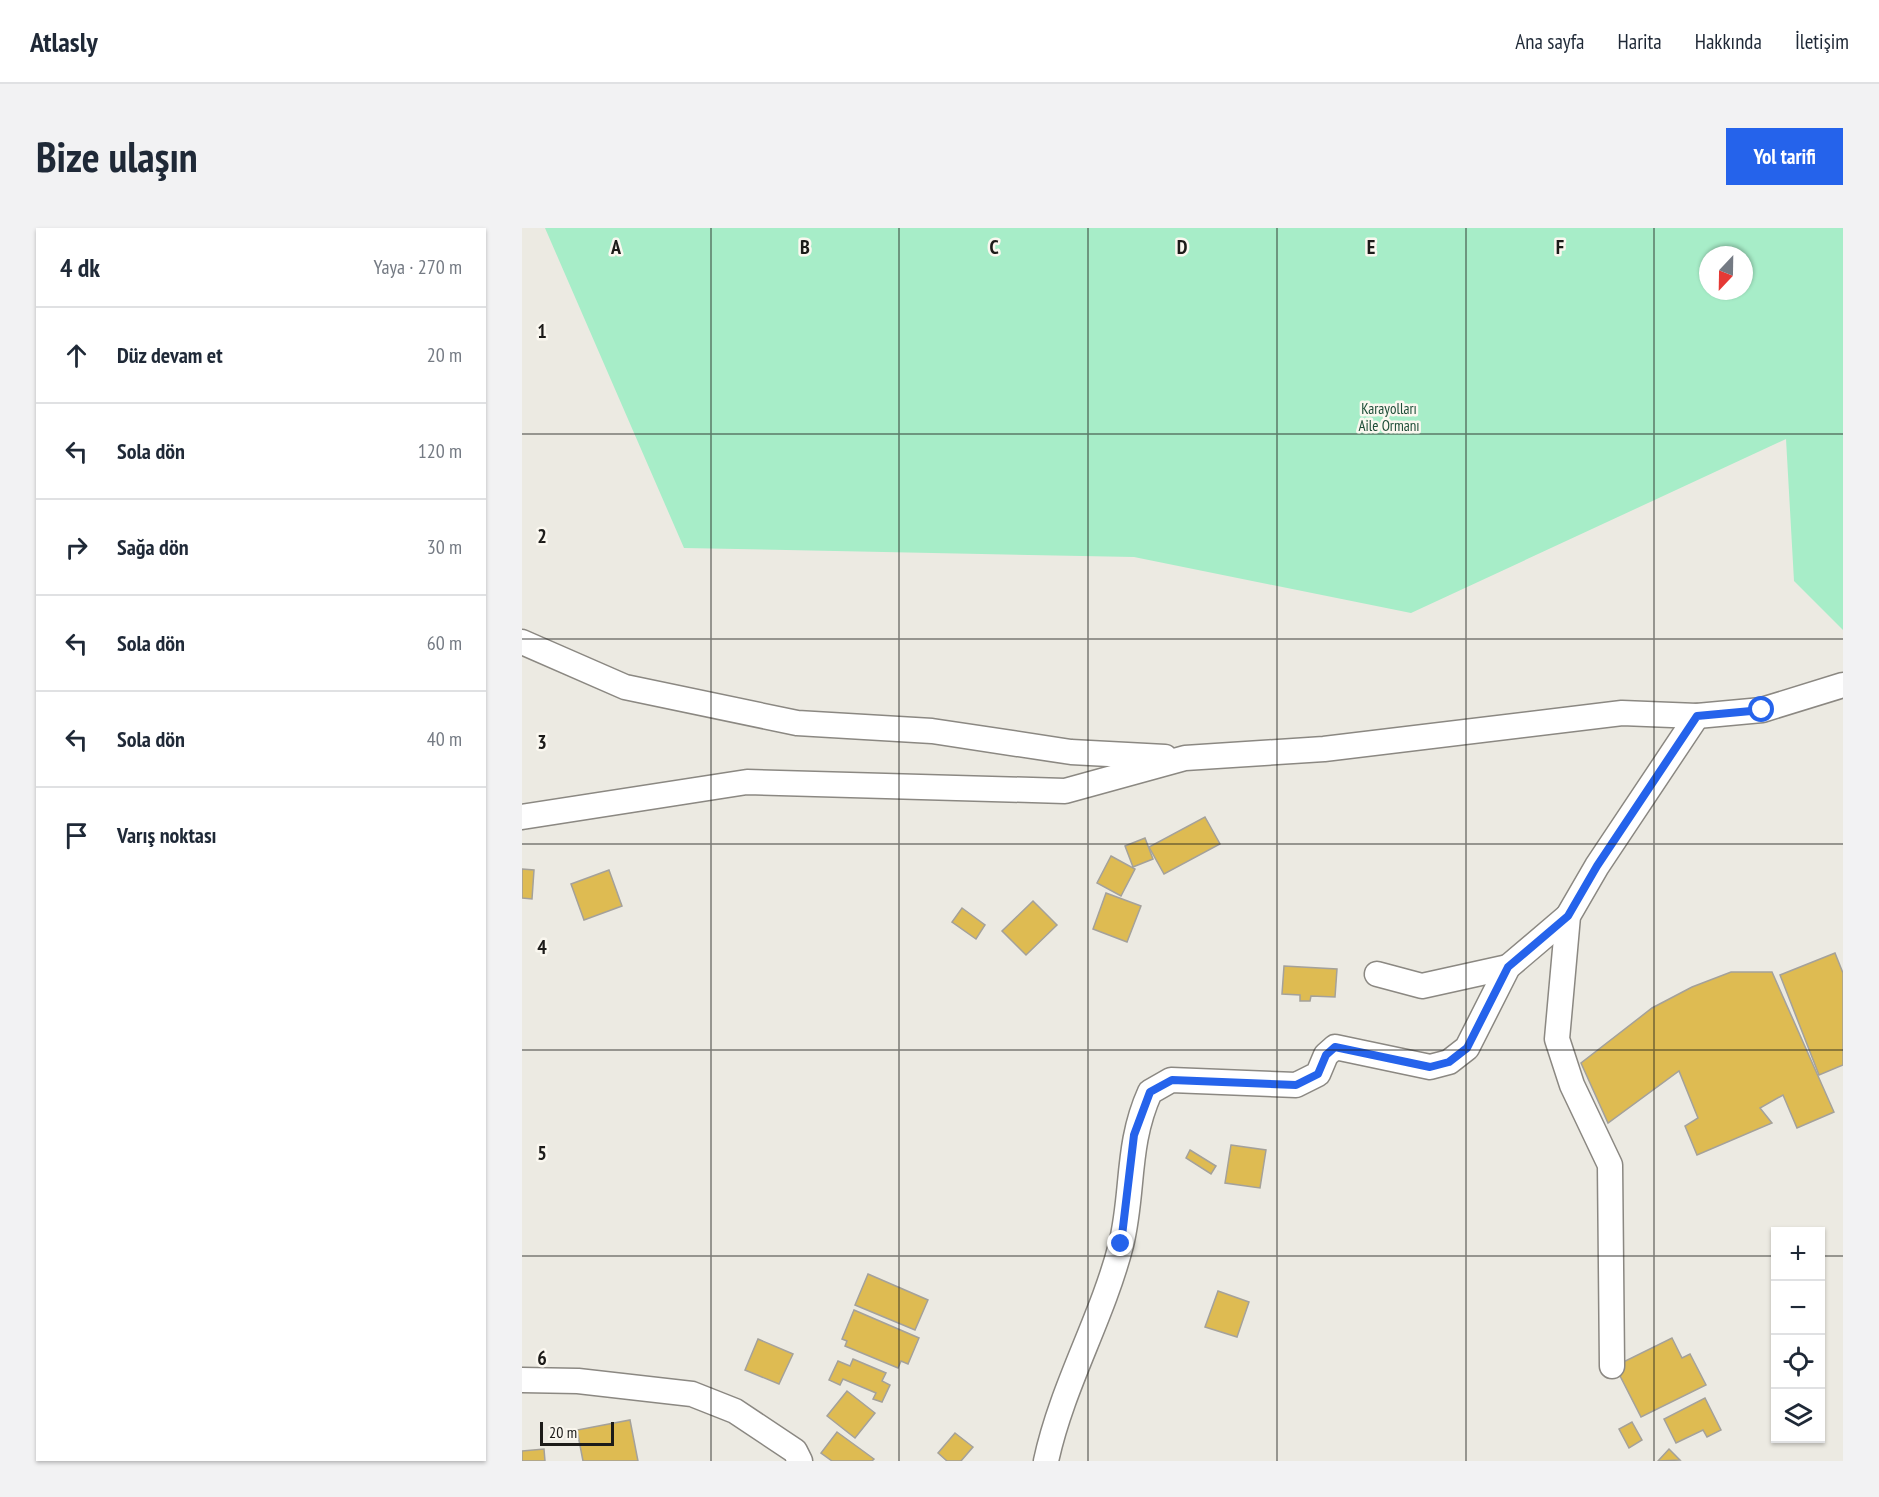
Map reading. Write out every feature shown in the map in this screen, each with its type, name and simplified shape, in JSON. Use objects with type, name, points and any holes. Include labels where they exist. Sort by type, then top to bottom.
[{"type":"street","points":[[522,642],[625,687],[797,723],[932,731],[1071,752],[1185,758],[1324,749],[1622,713],[1697,716],[1762,710],[1843,685]]},
{"type":"street","points":[[1046,1461],[1058,1415],[1076,1374],[1121,1244],[1134,1135],[1150,1092],[1172,1080],[1296,1085],[1318,1074],[1326,1055],[1335,1047],[1430,1067],[1449,1062],[1467,1048],[1508,967],[1568,916],[1597,866],[1697,716]]},
{"type":"street","points":[[522,817],[747,782],[1065,791],[1185,758]]},
{"type":"street","points":[[1568,916],[1557,1039],[1572,1085],[1610,1165],[1612,1366]]},
{"type":"street","points":[[1377,974],[1422,986],[1508,967]]},
{"type":"street","points":[[522,1380],[578,1381],[692,1394],[735,1412],[795,1450],[800,1461]]},
{"type":"green space","name":"Karayolları Aile Ormanı","points":[[545,228],[1843,228],[1843,630],[1794,581],[1786,439],[1411,613],[1134,557],[684,548]]},
{"type":"building","points":[[1205,817],[1220,844],[1164,874],[1149,847]]},
{"type":"building","points":[[1145,838],[1153,859],[1133,867],[1125,846]]},
{"type":"building","points":[[1111,856],[1135,869],[1121,896],[1097,883]]},
{"type":"building","points":[[522,869],[534,870],[532,899],[522,898]]},
{"type":"building","points":[[609,870],[622,906],[584,920],[571,884]]},
{"type":"building","points":[[1106,893],[1141,906],[1127,942],[1093,929]]},
{"type":"building","points":[[1033,901],[1057,925],[1026,955],[1002,931]]},
{"type":"building","points":[[962,908],[985,925],[976,939],[952,922]]},
{"type":"building","points":[[1835,953],[1843,973],[1843,1065],[1819,1075],[1780,975]]},
{"type":"building","points":[[1284,966],[1337,969],[1335,997],[1311,996],[1310,1001],[1300,1001],[1300,995],[1282,994]]},
{"type":"building","points":[[1731,972],[1772,972],[1834,1112],[1797,1128],[1783,1095],[1760,1108],[1772,1123],[1697,1155],[1685,1126],[1698,1118],[1679,1071],[1608,1123],[1581,1063],[1652,1008],[1692,987]]},
{"type":"building","points":[[1231,1145],[1266,1150],[1260,1188],[1225,1183]]},
{"type":"building","points":[[1190,1150],[1216,1166],[1211,1174],[1186,1158]]},
{"type":"building","points":[[868,1274],[928,1300],[915,1330],[855,1305]]},
{"type":"building","points":[[1218,1291],[1249,1302],[1237,1337],[1205,1327]]},
{"type":"building","points":[[854,1310],[919,1338],[908,1364],[901,1361],[898,1368],[845,1346],[847,1341],[842,1339]]},
{"type":"building","points":[[1672,1338],[1682,1358],[1690,1354],[1706,1385],[1641,1417],[1615,1366]]},
{"type":"building","points":[[758,1339],[793,1354],[779,1384],[745,1370]]},
{"type":"building","points":[[853,1359],[886,1373],[882,1381],[890,1385],[882,1402],[873,1399],[876,1393],[843,1379],[840,1385],[829,1380],[838,1361],[850,1366]]},
{"type":"building","points":[[847,1391],[875,1413],[855,1438],[827,1416]]},
{"type":"building","points":[[1705,1398],[1721,1430],[1707,1437],[1703,1430],[1676,1443],[1664,1419]]},
{"type":"building","points":[[630,1420],[638,1461],[583,1461],[577,1430]]},
{"type":"building","points":[[1632,1422],[1642,1440],[1629,1448],[1619,1429]]},
{"type":"building","points":[[837,1432],[874,1459],[872,1461],[832,1461],[821,1453]]},
{"type":"building","points":[[955,1433],[973,1447],[961,1461],[947,1461],[938,1453]]},
{"type":"building","points":[[544,1449],[545,1461],[522,1461],[522,1451]]},
{"type":"building","points":[[1669,1449],[1680,1460],[1658,1461]]},
{"type":"route","points":[[1121,1244],[1134,1135],[1150,1092],[1172,1080],[1189,1079],[1296,1085],[1318,1074],[1326,1055],[1335,1047],[1430,1067],[1449,1062],[1467,1048],[1508,967],[1568,916],[1597,866],[1697,716],[1762,710]]}]
